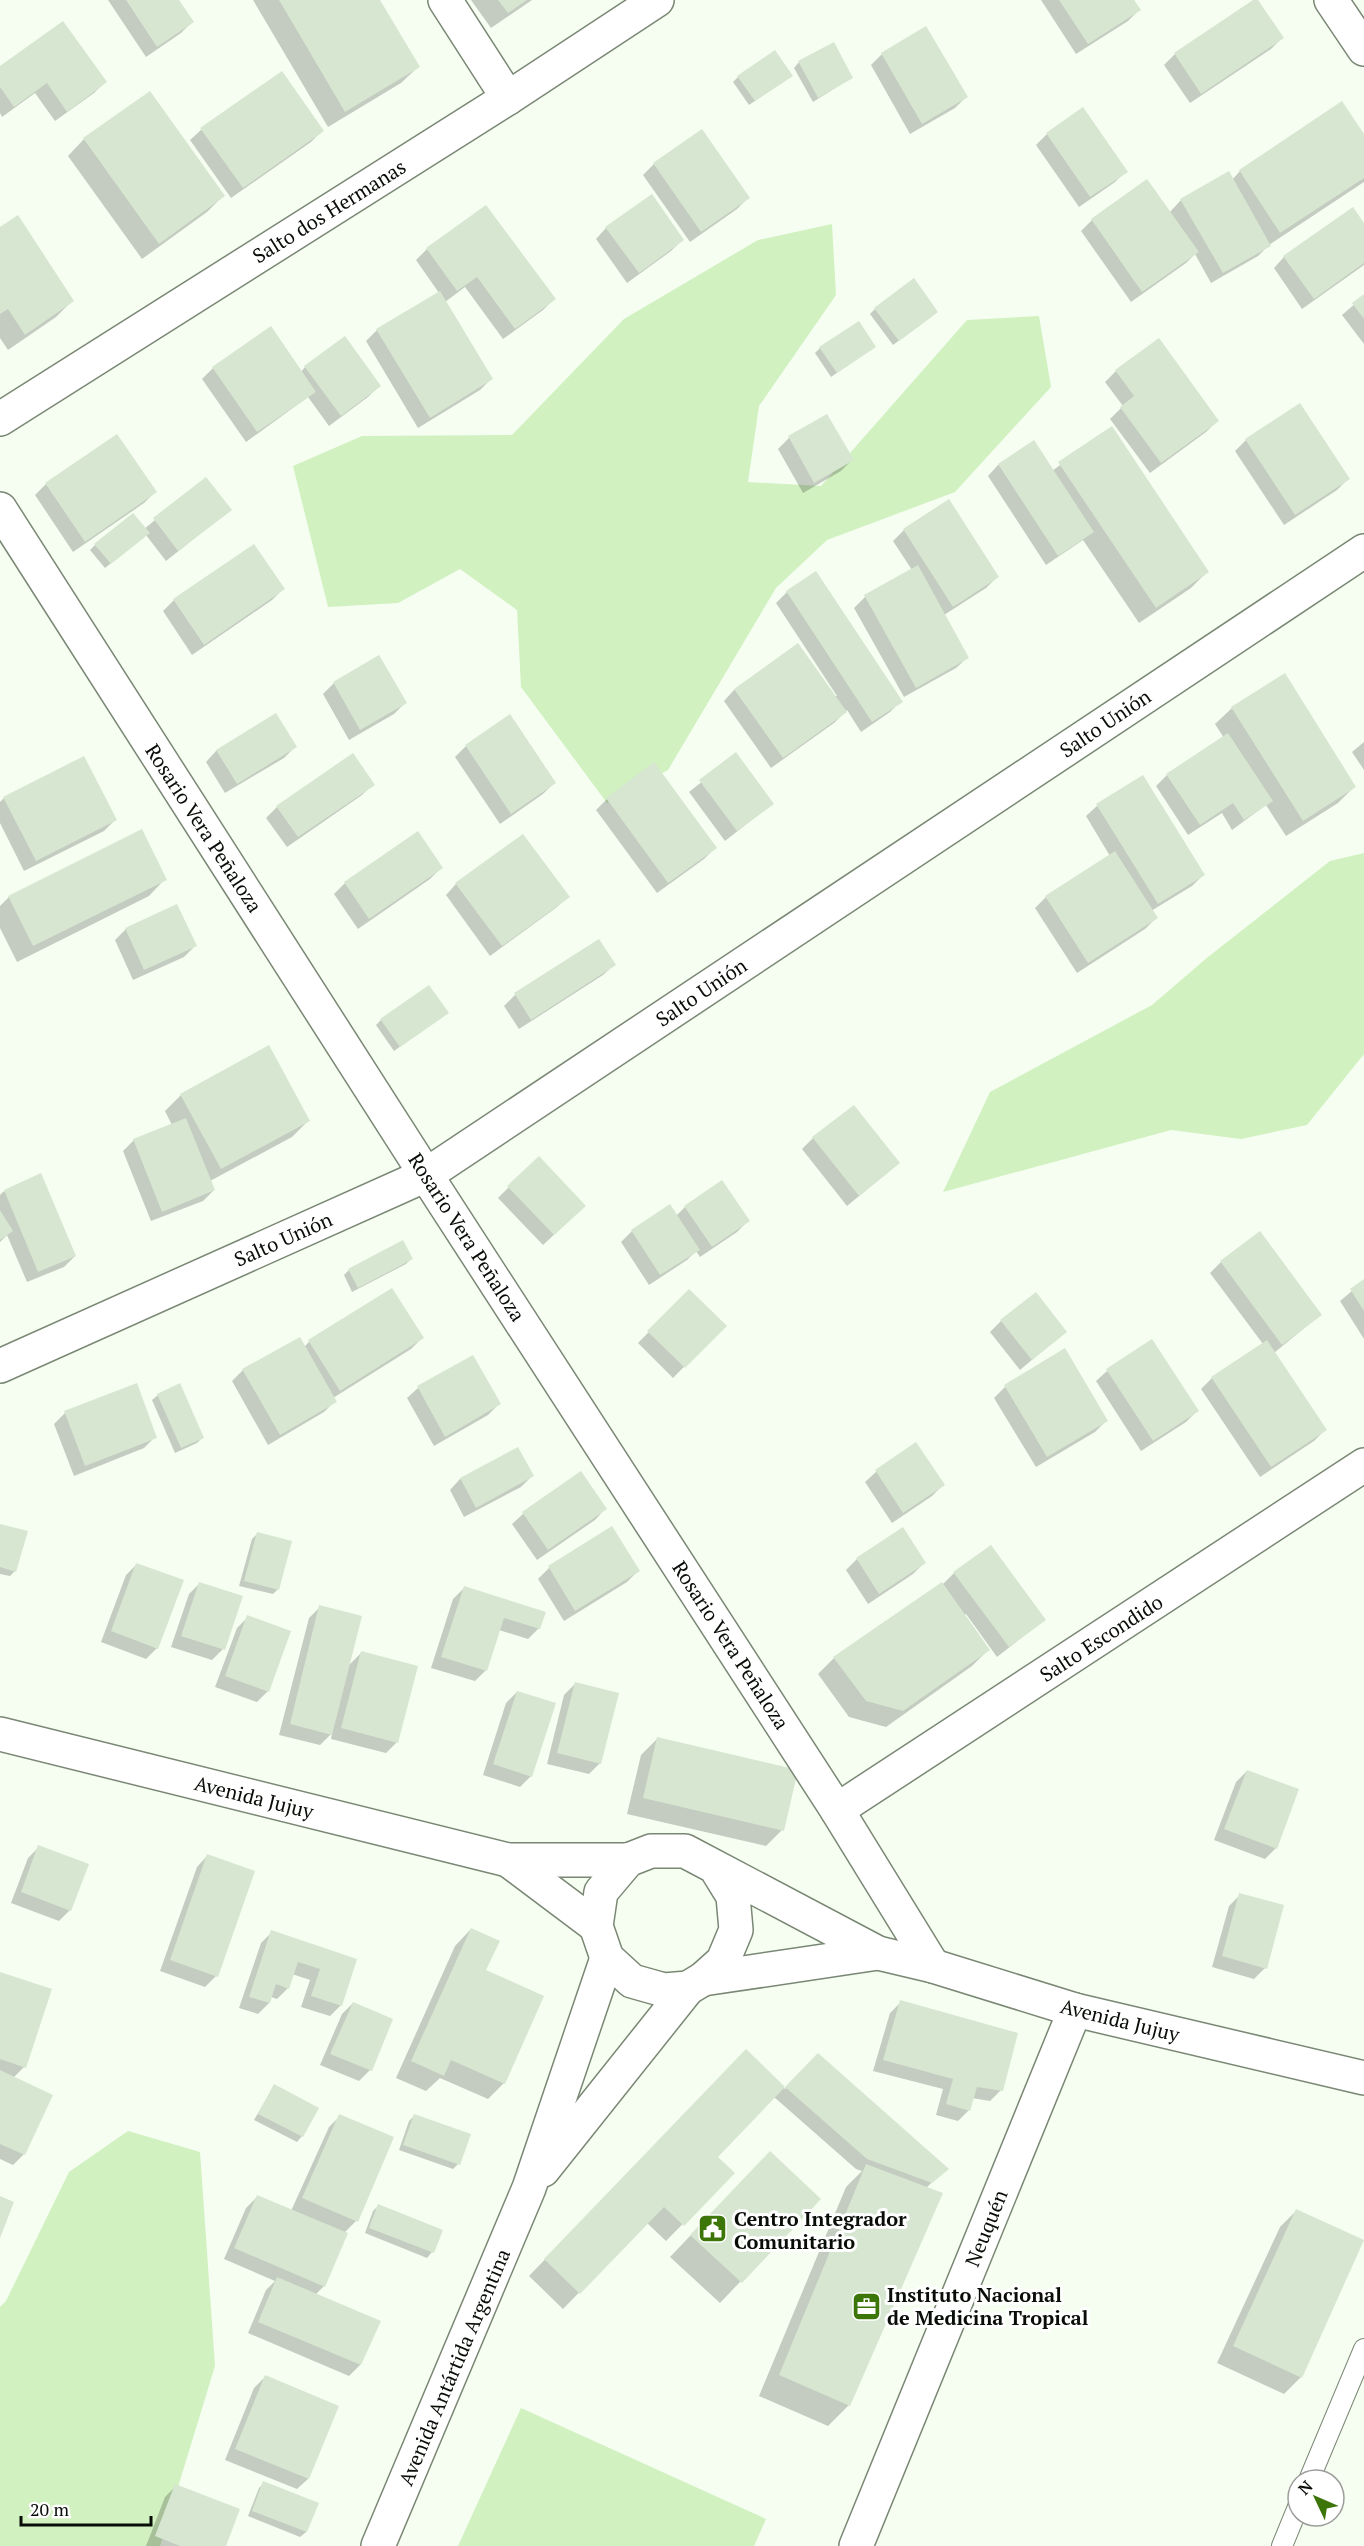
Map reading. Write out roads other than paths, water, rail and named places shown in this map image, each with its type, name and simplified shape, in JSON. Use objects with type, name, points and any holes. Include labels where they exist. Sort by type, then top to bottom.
[{"type":"street","points":[[445,0],[508,98]]},
{"type":"street","name":"Salto dos Hermanas","points":[[0,419],[508,98],[657,0]]},
{"type":"street","points":[[1331,0],[1364,49]]},
{"type":"street","name":"Rosario Vera Peñaloza","points":[[0,509],[426,1175],[837,1810],[933,1966]]},
{"type":"street","name":"Salto Unión","points":[[0,1366],[426,1175],[1364,551]]},
{"type":"street","name":"Salto Escondido","points":[[837,1810],[1364,1465]]},
{"type":"street","name":"Avenida Jujuy","points":[[1,1736],[508,1860],[628,1860]]},
{"type":"street","points":[[651,1851],[685,1851],[717,1870],[733,1896],[736,1930],[723,1961],[695,1983],[664,1990],[632,1981],[607,1958],[596,1926],[601,1892],[628,1860],[651,1851]]},
{"type":"street","name":"Avenida Jujuy","points":[[508,1860],[596,1926]]},
{"type":"street","name":"Avenida Jujuy","points":[[717,1870],[878,1953],[933,1966],[1075,2010],[1364,2078]]},
{"type":"street","name":"Avenida Jujuy","points":[[695,1983],[878,1953]]},
{"type":"street","name":"Avenida Antártida Argentina","points":[[378,2546],[529,2187],[607,1958]]},
{"type":"street","name":"Avenida Antártida Argentina","points":[[529,2187],[622,2073],[663,2017],[695,1983]]},
{"type":"street","name":"Neuquén","points":[[856,2546],[1075,2010]]},
{"type":"lane","points":[[1314,2468],[1364,2349]]},
{"type":"lane","points":[[1282,2546],[1289,2528]]},
{"type":"place","name":"Centro Integrador Comunitario","points":[[713,2229]]},
{"type":"place","name":"Instituto Nacional de Medicina Tropical","points":[[866,2306]]}]
